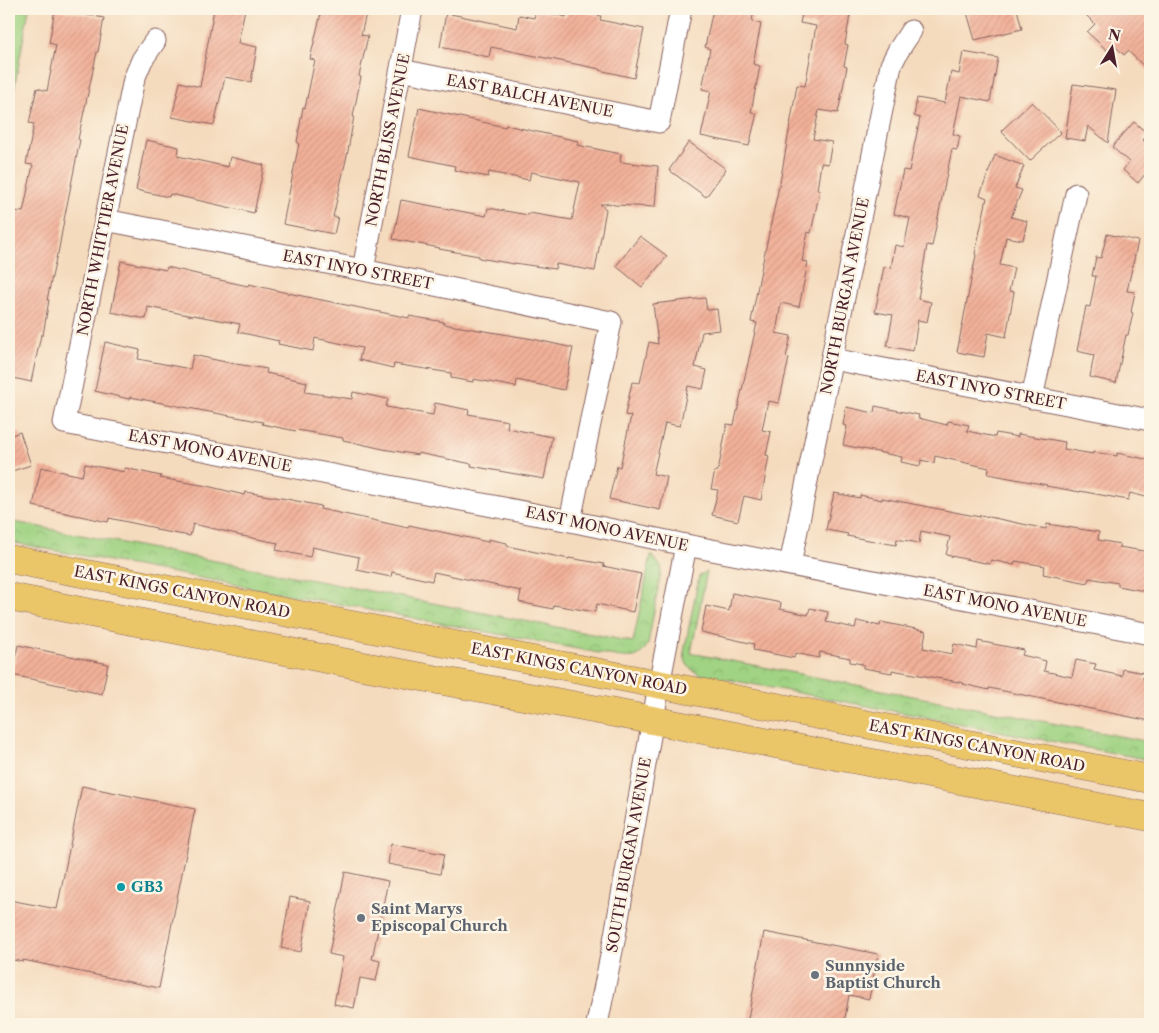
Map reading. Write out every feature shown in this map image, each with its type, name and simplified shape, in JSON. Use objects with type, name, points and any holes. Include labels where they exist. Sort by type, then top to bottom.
[{"type":"main road","name":"EAST KINGS CANYON ROAD","points":[[9,559],[1150,779]]},
{"type":"main road","points":[[9,587],[12,583],[36,581],[224,619],[293,614]]},
{"type":"main road","points":[[9,597],[1150,817]]},
{"type":"street","name":"NORTH BLISS AVENUE","points":[[363,270],[412,9]]},
{"type":"street","name":"EAST BALCH AVENUE","points":[[401,70],[659,122],[681,9]]},
{"type":"street","name":"NORTH BURGAN AVENUE","points":[[790,565],[891,65],[911,31]]},
{"type":"street","name":"NORTH WHITTIER AVENUE","points":[[64,423],[134,79],[142,60],[155,41]]},
{"type":"street","points":[[1032,398],[1076,194]]},
{"type":"street","name":"EAST INYO STREET","points":[[105,220],[363,270],[611,322],[570,521]]},
{"type":"street","name":"EAST INYO STREET","points":[[832,359],[1150,420]]},
{"type":"street","name":"EAST MONO AVENUE","points":[[64,423],[1150,634]]},
{"type":"street","points":[[659,685],[686,545]]},
{"type":"street","name":"SOUTH BURGAN AVENUE","points":[[598,1024],[659,685]]},
{"type":"green space","points":[[9,9],[29,9],[9,116]]},
{"type":"green space","points":[[9,521],[633,642],[651,555],[662,567],[648,644],[640,655],[620,657],[9,542]]},
{"type":"green space","points":[[707,571],[691,653],[1150,742],[1150,760],[699,674],[688,665],[684,652],[699,576]]},
{"type":"building","points":[[55,9],[104,18],[78,139],[80,140],[58,254],[47,300],[49,300],[43,335],[41,335],[31,382],[9,377],[9,241],[14,211],[23,212],[33,165],[26,164],[34,124],[29,123],[37,88],[47,91],[56,45],[49,43]]},
{"type":"building","points":[[214,9],[245,9],[238,43],[257,47],[251,82],[225,77],[214,125],[172,117],[180,82],[200,87]]},
{"type":"building","points":[[322,9],[367,9],[361,35],[368,36],[359,76],[361,77],[348,151],[333,217],[338,217],[334,234],[283,224],[299,143],[297,142],[303,107],[305,108],[315,60],[310,59]]},
{"type":"building","points":[[568,9],[601,16],[600,20],[644,29],[634,78],[600,69],[491,47],[489,57],[440,47],[446,13],[517,28],[519,15],[534,18],[536,10],[566,17]]},
{"type":"building","points":[[713,9],[754,9],[752,22],[761,24],[753,64],[760,66],[751,112],[757,113],[749,146],[701,136],[711,91],[702,89],[710,49],[705,47]]},
{"type":"building","points":[[803,9],[851,9],[845,44],[848,45],[844,66],[847,67],[838,113],[819,110],[813,139],[832,142],[828,164],[821,163],[817,190],[820,190],[811,233],[808,232],[802,261],[808,262],[799,307],[781,303],[776,333],[791,336],[786,357],[789,358],[779,403],[768,401],[762,430],[771,432],[766,455],[769,456],[761,500],[744,496],[738,521],[712,515],[718,490],[711,489],[715,471],[718,471],[727,424],[734,425],[757,323],[751,322],[781,177],[797,85],[805,86],[816,26],[800,23]]},
{"type":"building","points":[[966,9],[1017,9],[1022,29],[975,40]]},
{"type":"building","points":[[1080,9],[1143,9],[1150,15],[1150,72],[1128,51],[1124,55],[1116,47],[1110,53],[1087,32],[1095,24]]},
{"type":"building","points":[[963,52],[998,58],[990,102],[961,96],[953,134],[960,136],[957,150],[952,149],[932,246],[927,245],[918,299],[931,302],[927,322],[918,320],[913,351],[887,346],[893,315],[875,312],[884,267],[891,268],[895,245],[904,247],[910,218],[894,214],[903,170],[909,171],[920,118],[914,116],[917,98],[945,103],[951,72],[959,74]]},
{"type":"building","points":[[1073,84],[1116,90],[1108,143],[1088,126],[1085,141],[1065,138]]},
{"type":"building","points":[[1032,102],[1061,132],[1030,161],[1001,131]]},
{"type":"building","points":[[419,108],[578,141],[577,145],[621,154],[620,162],[658,166],[655,207],[600,204],[606,209],[595,271],[556,264],[555,269],[514,264],[393,239],[401,200],[486,216],[488,208],[572,220],[580,182],[531,172],[529,180],[489,172],[488,177],[454,170],[455,166],[409,156]]},
{"type":"building","points":[[1134,122],[1148,134],[1143,140],[1150,147],[1150,168],[1138,183],[1123,170],[1129,162],[1112,147]]},
{"type":"building","points":[[146,140],[179,147],[178,156],[228,167],[230,157],[264,165],[254,213],[170,194],[169,197],[136,190]]},
{"type":"building","points":[[689,142],[726,169],[706,197],[669,170]]},
{"type":"building","points":[[995,155],[1024,166],[1015,188],[1022,190],[1011,217],[1027,221],[1023,240],[1006,237],[1000,265],[1014,268],[1009,291],[1014,292],[1006,337],[988,333],[984,357],[957,352],[987,198],[980,195]]},
{"type":"building","points":[[1107,234],[1138,241],[1127,291],[1135,292],[1131,312],[1133,313],[1128,335],[1126,335],[1116,383],[1090,377],[1094,355],[1077,351],[1086,306],[1090,307],[1096,276],[1092,276],[1096,257],[1101,258]]},
{"type":"building","points":[[640,236],[667,256],[642,287],[616,266]]},
{"type":"building","points":[[121,261],[166,270],[167,267],[248,286],[249,284],[409,318],[409,316],[444,322],[443,324],[533,339],[573,348],[564,390],[517,380],[516,387],[473,379],[473,382],[451,378],[451,373],[394,364],[393,368],[359,360],[362,348],[315,338],[313,351],[278,344],[279,341],[238,332],[240,324],[148,307],[146,319],[111,312]]},
{"type":"building","points":[[705,298],[707,310],[717,309],[720,330],[702,332],[695,367],[707,370],[703,389],[688,386],[680,426],[665,423],[653,474],[667,477],[660,510],[609,499],[617,466],[620,467],[631,416],[625,415],[632,382],[640,383],[649,342],[658,344],[653,304]]},
{"type":"building","points":[[105,342],[140,350],[138,359],[190,369],[193,355],[267,369],[266,373],[307,382],[305,392],[352,399],[353,392],[388,399],[386,407],[433,415],[435,403],[469,410],[468,414],[508,421],[507,428],[552,437],[544,479],[471,466],[472,464],[418,453],[418,455],[383,449],[343,440],[343,438],[262,424],[263,422],[130,397],[129,399],[95,391]]},
{"type":"building","points":[[875,406],[919,415],[918,418],[947,425],[948,421],[969,425],[967,431],[995,437],[996,433],[1018,437],[1018,434],[1065,442],[1064,449],[1117,456],[1117,453],[1150,460],[1150,498],[1130,493],[1128,500],[1046,486],[988,474],[989,468],[935,456],[934,463],[921,460],[920,466],[901,462],[902,457],[843,445],[847,426],[843,425],[846,407],[874,413]]},
{"type":"building","points":[[20,432],[31,465],[9,472],[9,436]]},
{"type":"building","points":[[85,464],[124,472],[125,468],[161,476],[160,478],[244,495],[245,492],[287,499],[321,506],[320,509],[408,528],[409,525],[488,542],[488,539],[507,543],[507,546],[604,564],[603,566],[641,574],[633,612],[597,604],[595,612],[554,605],[553,609],[519,602],[521,591],[434,572],[432,581],[392,572],[391,577],[357,570],[359,557],[312,547],[310,557],[276,550],[278,543],[193,524],[190,536],[156,530],[156,528],[109,518],[108,522],[33,506],[41,467],[82,476]]},
{"type":"building","points":[[834,493],[860,498],[860,495],[882,500],[882,498],[1046,529],[1047,524],[1099,532],[1098,540],[1120,544],[1119,547],[1150,552],[1150,592],[1118,586],[1118,583],[1089,578],[1088,583],[1043,574],[1045,566],[1015,561],[1014,565],[991,560],[990,564],[946,555],[950,537],[921,531],[919,543],[897,539],[896,545],[826,530]]},
{"type":"building","points":[[732,593],[781,603],[780,609],[808,615],[810,608],[828,612],[826,622],[855,628],[857,621],[880,626],[881,622],[926,631],[923,648],[952,654],[954,644],[977,649],[978,641],[1024,650],[1022,655],[1046,661],[1044,671],[1072,677],[1076,660],[1096,664],[1094,670],[1122,676],[1123,669],[1144,673],[1143,679],[1150,680],[1150,721],[989,688],[989,690],[964,683],[892,670],[892,673],[863,668],[863,664],[850,662],[850,658],[820,652],[819,658],[795,653],[794,658],[753,650],[754,644],[701,632],[706,606],[729,611]]},
{"type":"building","points":[[18,645],[108,664],[102,694],[12,675]]},
{"type":"building","name":"GB3","points":[[82,786],[195,809],[159,988],[23,960],[23,962],[9,959],[9,900],[57,909]]},
{"type":"building","points":[[391,844],[444,854],[440,874],[388,864]]},
{"type":"building","points":[[345,872],[388,881],[372,959],[380,961],[376,981],[360,978],[354,1008],[334,1004],[343,957],[329,954]]},
{"type":"building","points":[[290,897],[310,901],[301,952],[281,948]]},
{"type":"building","name":"Sunnyside Baptist Church","points":[[764,932],[878,954],[869,999],[849,995],[844,1024],[747,1024]]},
{"type":"place","name":"GB3","points":[[121,887]]},
{"type":"place","name":"Saint Marys Episcopal Church","points":[[361,918]]},
{"type":"place","name":"Sunnyside Baptist Church","points":[[815,975]]}]
